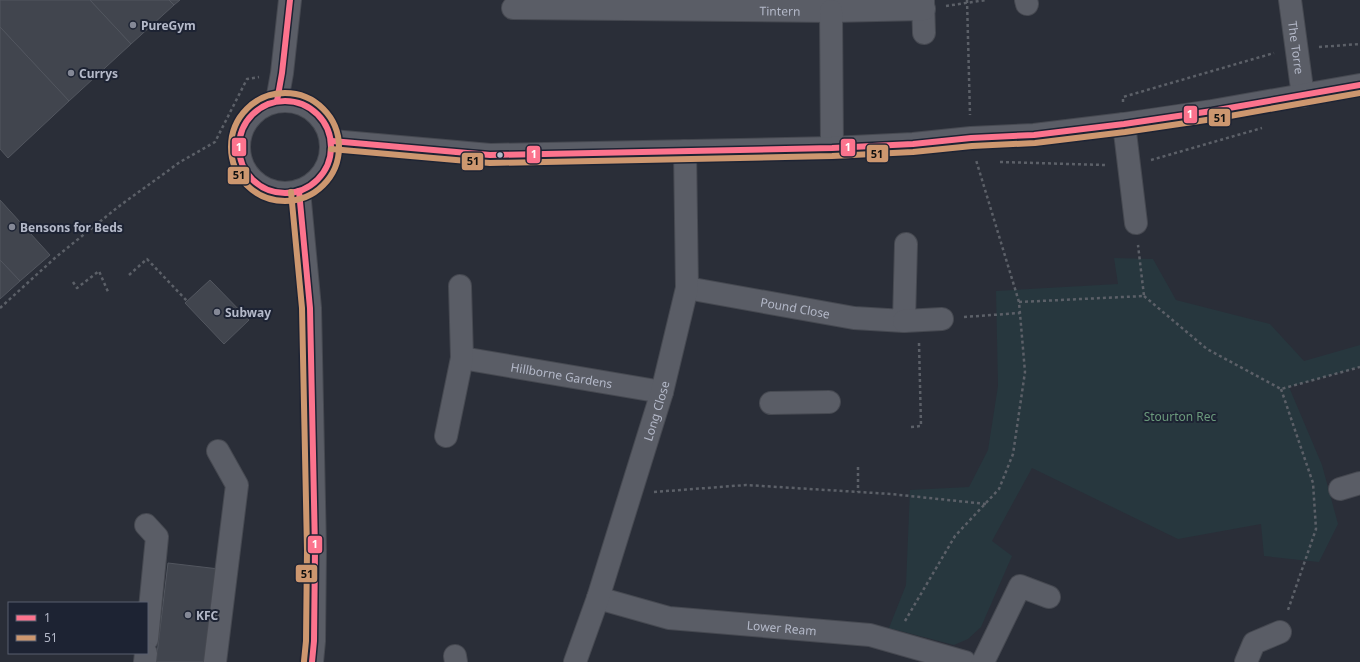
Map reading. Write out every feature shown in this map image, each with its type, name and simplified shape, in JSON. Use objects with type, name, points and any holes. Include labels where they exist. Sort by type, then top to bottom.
[{"type":"street","points":[[277,101],[282,73],[290,0]]},
{"type":"street","name":"The Torre","points":[[1290,0],[1304,96]]},
{"type":"street","points":[[924,5],[924,33]]},
{"type":"street","name":"Tintern","points":[[513,8],[831,12],[924,5]]},
{"type":"street","points":[[831,12],[832,148]]},
{"type":"street","points":[[332,141],[490,154],[832,148],[913,144],[971,138],[1034,134],[1124,124],[1360,86]]},
{"type":"street","points":[[277,101],[292,101],[306,106],[319,114],[327,127],[332,141],[328,166],[321,178],[311,186],[299,192],[285,193],[271,191],[259,185],[249,176],[242,164],[239,150],[240,137],[245,124],[253,113],[264,105],[277,101]]},
{"type":"street","points":[[1124,124],[1136,223]]},
{"type":"street","name":"Long Close","points":[[575,662],[598,598],[662,392],[687,288],[685,151]]},
{"type":"street","points":[[299,192],[310,308],[315,550],[314,641],[312,662]]},
{"type":"street","points":[[906,244],[911,321]]},
{"type":"street","points":[[446,436],[462,358],[460,286]]},
{"type":"street","name":"Pound Close","points":[[687,288],[854,318],[911,321],[942,319]]},
{"type":"street","name":"Hillborne Gardens","points":[[462,358],[662,392]]},
{"type":"street","points":[[771,403],[829,402]]},
{"type":"street","points":[[215,662],[237,485],[218,451]]},
{"type":"street","points":[[1340,489],[1360,482]]},
{"type":"street","points":[[146,525],[157,537],[148,628]]},
{"type":"street","points":[[983,662],[1020,586],[1049,597]]},
{"type":"street","name":"Lower Ream","points":[[598,598],[669,618],[870,635],[965,662]]},
{"type":"street","points":[[1246,662],[1254,643],[1280,632]]},
{"type":"path","points":[[924,5],[986,0]]},
{"type":"path","points":[[893,642],[956,536],[999,489],[1013,454],[1025,372],[1019,302],[976,161],[971,138],[967,1]]},
{"type":"path","points":[[1124,124],[1123,97],[1264,55],[1297,49],[1360,44]]},
{"type":"path","points":[[0,308],[56,256],[118,207],[180,162],[216,142],[247,79],[282,73]]},
{"type":"path","points":[[999,162],[1130,166],[1262,128]]},
{"type":"path","points":[[976,161],[984,161]]},
{"type":"path","points":[[1136,223],[1144,296]]},
{"type":"path","points":[[129,275],[147,259],[188,301]]},
{"type":"path","points":[[73,282],[77,288],[99,271],[109,294]]},
{"type":"path","points":[[1019,302],[1144,296],[1208,349],[1280,389],[1313,483],[1316,529],[1280,632]]},
{"type":"path","points":[[942,319],[1020,313]]},
{"type":"path","points":[[910,427],[921,426],[911,321]]},
{"type":"path","points":[[1280,389],[1360,367]]},
{"type":"path","points":[[858,467],[858,492]]},
{"type":"path","points":[[630,494],[746,485],[891,494],[986,504]]},
{"type":"green space","name":"Stourton Rec","points":[[1114,258],[1153,259],[1176,300],[1270,324],[1304,361],[1360,345],[1360,367],[1289,387],[1322,465],[1338,524],[1319,562],[1264,556],[1261,524],[1178,539],[1032,468],[992,541],[1012,556],[981,627],[968,639],[954,645],[889,628],[906,585],[910,490],[969,487],[988,450],[998,386],[996,291],[1118,284]]},
{"type":"building","name":"Currys","points":[[0,0],[90,0],[131,44],[69,101],[0,27]]},
{"type":"building","name":"PureGym","points":[[90,0],[169,0],[174,5],[131,44]]},
{"type":"building","points":[[169,0],[180,0],[174,5]]},
{"type":"building","points":[[0,27],[69,101],[8,158],[0,149]]},
{"type":"building","name":"Bensons for Beds","points":[[0,200],[50,255],[20,281],[0,260]]},
{"type":"building","points":[[0,260],[20,281],[0,299]]},
{"type":"building","name":"Subway","points":[[210,280],[249,320],[224,344],[185,303]]},
{"type":"building","name":"KFC","points":[[168,563],[219,569],[208,662],[156,662]]},
{"type":"transit line","name":"1","points":[[277,101],[282,73],[290,0]]},
{"type":"transit line","name":"1","points":[[332,141],[490,155],[832,148],[913,144],[971,138],[1034,135],[1124,124],[1212,111],[1360,85]]},
{"type":"transit line","name":"51","points":[[285,93],[306,97],[323,109],[335,126],[339,147],[335,168],[323,185],[306,197],[285,201],[264,197],[247,185],[235,168],[231,147],[235,126],[247,109],[264,97],[285,93]]},
{"type":"transit line","name":"51","points":[[331,149],[490,163],[832,156],[913,152],[972,146],[1035,143],[1125,132],[1213,119],[1360,93]]},
{"type":"transit line","name":"1","points":[[285,101],[303,104],[318,114],[328,129],[331,147],[328,165],[318,180],[303,190],[285,193],[267,190],[252,180],[242,165],[239,147],[242,129],[252,114],[267,104],[285,101]]},
{"type":"transit line","name":"1","points":[[299,191],[310,308],[315,550],[314,641],[312,662]]},
{"type":"transit line","name":"51","points":[[291,192],[302,308],[307,550],[306,641],[304,661]]},
{"type":"place","name":"PureGym","points":[[133,25]]},
{"type":"place","name":"Currys","points":[[71,73]]},
{"type":"place","name":"Bensons for Beds","points":[[12,227]]},
{"type":"place","name":"Subway","points":[[217,312]]},
{"type":"place","name":"KFC","points":[[188,615]]}]
